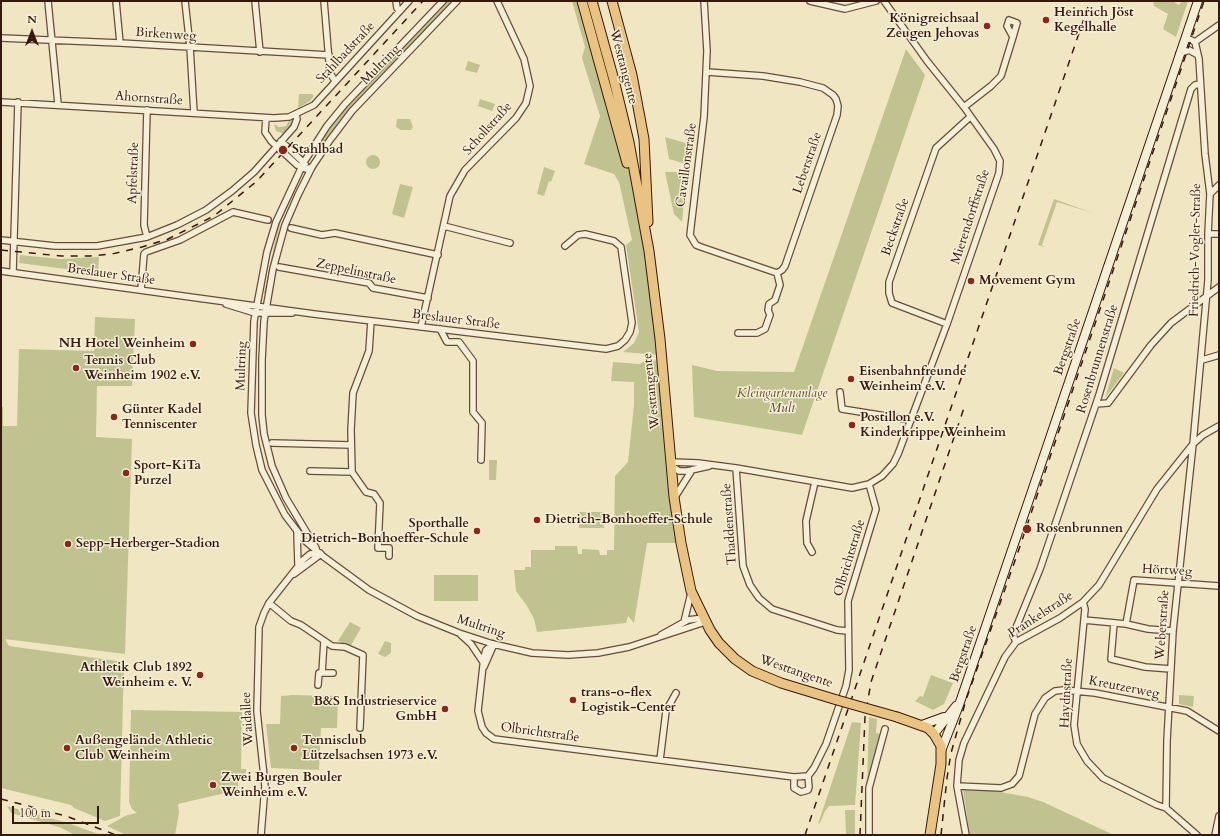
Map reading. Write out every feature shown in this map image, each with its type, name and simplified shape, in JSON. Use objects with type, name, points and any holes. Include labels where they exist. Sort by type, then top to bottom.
[{"type":"main road","points":[[582,1],[639,199]]},
{"type":"main road","name":"Westtangente","points":[[592,1],[621,111],[649,251],[672,464],[674,497],[681,543],[691,591],[704,620],[719,643],[735,659],[752,671],[781,683],[922,725]]},
{"type":"main road","points":[[612,1],[632,75],[644,139],[649,251]]},
{"type":"main road","name":"Bergstraße","points":[[941,751],[949,719],[960,701],[1198,1]]},
{"type":"main road","points":[[922,725],[949,719]]},
{"type":"main road","points":[[934,734],[949,719]]},
{"type":"main road","points":[[922,725],[934,734],[939,742],[941,751],[930,835]]},
{"type":"street","points":[[48,1],[58,104]]},
{"type":"street","points":[[116,1],[120,43]]},
{"type":"street","points":[[185,1],[190,47],[194,113]]},
{"type":"street","points":[[255,1],[260,52]]},
{"type":"street","points":[[324,1],[330,73],[335,81]]},
{"type":"street","points":[[396,1],[397,8],[400,11]]},
{"type":"street","name":"Stahlbadstraße","points":[[296,115],[314,105],[409,1]]},
{"type":"street","name":"Multring","points":[[303,184],[304,162],[327,126],[345,104],[443,1]]},
{"type":"street","name":"Multring","points":[[320,554],[286,498],[272,466],[266,442],[262,415],[262,360],[265,314],[273,269],[281,238],[303,184],[312,167],[330,140],[352,111],[457,1]]},
{"type":"street","name":"Schollstraße","points":[[421,327],[450,196],[465,170],[516,118],[526,103],[530,86],[524,59],[497,1]]},
{"type":"street","name":"Cavaillonstraße","points":[[704,1],[707,72],[704,119],[690,235],[696,244],[701,247],[777,273]]},
{"type":"street","points":[[810,1],[845,9],[854,8],[876,1]]},
{"type":"street","name":"Mierendorffstraße","points":[[672,464],[713,465],[736,468],[852,488],[869,484],[882,476],[893,464],[947,324],[999,173],[1000,161],[994,149],[927,61],[884,1]]},
{"type":"street","points":[[1185,37],[1195,42],[1219,25]]},
{"type":"street","points":[[964,108],[997,82],[1013,37]]},
{"type":"street","name":"Birkenweg","points":[[1,38],[52,39],[329,55]]},
{"type":"street","name":"Friedrich-Vogler-Straße","points":[[1194,444],[1208,294],[1210,194],[1205,154],[1198,55],[1195,42]]},
{"type":"street","points":[[1179,55],[1189,50],[1198,55]]},
{"type":"street","name":"Leberstraße","points":[[707,72],[763,76],[800,82],[823,88],[836,99],[838,106],[837,115],[785,266],[777,273]]},
{"type":"street","name":"Rosenbrunnenstraße","points":[[1016,642],[1013,635],[1040,569],[1096,404],[1191,89],[1195,85],[1200,84]]},
{"type":"street","name":"Ahornstraße","points":[[1,102],[58,104],[266,118],[281,118],[296,115]]},
{"type":"street","points":[[13,272],[18,102]]},
{"type":"street","name":"Apfelstraße","points":[[147,110],[144,225],[147,237]]},
{"type":"street","points":[[1,240],[77,247],[120,243],[147,237],[177,225],[206,210],[232,191],[254,172],[296,124],[296,115]]},
{"type":"street","name":"Beckstraße","points":[[947,324],[892,303],[889,293],[889,282],[936,148],[970,117]]},
{"type":"street","points":[[266,118],[265,132],[276,147],[303,168],[312,167]]},
{"type":"street","points":[[281,141],[304,162]]},
{"type":"street","name":"Multring","points":[[303,168],[276,222],[267,252],[255,313],[251,413],[262,470],[279,504],[297,532],[320,554],[368,590],[417,616],[459,633],[494,644],[532,652],[568,655],[598,653],[630,647],[704,620]]},
{"type":"street","points":[[1210,194],[1219,186]]},
{"type":"street","points":[[141,290],[144,254],[146,252],[180,240],[232,212],[268,220]]},
{"type":"street","points":[[444,226],[510,243]]},
{"type":"street","points":[[291,228],[322,235],[335,233],[438,255]]},
{"type":"street","name":"Breslauer Straße","points":[[1,271],[421,327],[606,349],[618,346],[625,340],[630,332],[632,323],[621,247],[614,241],[585,234],[578,235],[564,246]]},
{"type":"street","points":[[1208,234],[1219,234]]},
{"type":"street","name":"Zeppelinstraße","points":[[279,267],[369,283],[372,288],[428,298]]},
{"type":"street","points":[[738,333],[757,333],[765,329],[770,315],[768,310],[769,304],[775,300],[780,285],[777,273]]},
{"type":"street","points":[[1096,404],[1108,404],[1156,339],[1171,323],[1219,287]]},
{"type":"street","name":"Breslauer Straße","points":[[218,301],[255,313],[265,314],[302,312]]},
{"type":"street","points":[[372,321],[369,351],[353,393],[351,445],[352,472],[366,492],[374,494],[380,503],[378,548],[389,548],[389,556]]},
{"type":"street","points":[[440,329],[447,342],[459,342],[473,361],[473,412],[482,423],[482,460]]},
{"type":"street","points":[[1202,360],[1219,355]]},
{"type":"street","points":[[840,392],[842,409],[911,420]]},
{"type":"street","name":"Prankelstraße","points":[[966,835],[957,786],[958,769],[964,743],[998,669],[1016,642],[1060,618],[1083,602],[1099,585],[1157,489],[1194,444],[1203,435],[1219,426]]},
{"type":"street","points":[[272,443],[351,445]]},
{"type":"street","name":"Weberstraße","points":[[1166,808],[1168,708],[1173,631],[1177,583],[1194,444]]},
{"type":"street","name":"Mierendorffstraße","points":[[672,464],[679,471],[692,470],[713,465]]},
{"type":"street","name":"Thaddenstraße","points":[[736,468],[743,566],[750,585],[759,598],[772,609],[836,630],[848,631]]},
{"type":"street","points":[[674,497],[692,470]]},
{"type":"street","points":[[310,471],[352,472]]},
{"type":"street","points":[[812,552],[807,543],[806,521],[815,482]]},
{"type":"street","name":"Olbrichtstraße","points":[[794,777],[794,788],[801,792],[808,790],[810,787],[808,776],[814,768],[826,744],[846,686],[849,670],[848,601],[874,517],[875,503],[869,484]]},
{"type":"street","points":[[297,532],[298,566]]},
{"type":"street","name":"Waidallee","points":[[261,835],[265,786],[257,711],[260,627],[264,613],[270,603],[292,576],[298,566],[310,554],[320,554]]},
{"type":"street","name":"Waidallee","points":[[292,576],[320,554]]},
{"type":"street","name":"Hörtweg","points":[[1126,624],[1134,580],[1219,586]]},
{"type":"street","points":[[684,622],[691,591]]},
{"type":"street","name":"Haydnstraße","points":[[1083,602],[1085,609],[1076,691],[1074,725],[1077,744],[1087,761],[1103,778],[1166,808],[1196,835]]},
{"type":"street","points":[[270,603],[291,622],[301,625],[332,646],[345,647],[363,655],[360,728]]},
{"type":"street","name":"Multring","points":[[654,639],[693,618],[704,620]]},
{"type":"street","points":[[1084,620],[1173,631]]},
{"type":"street","points":[[1114,623],[1111,659],[1145,667],[1171,669]]},
{"type":"street","points":[[459,633],[471,644],[483,665]]},
{"type":"street","points":[[322,673],[324,641]]},
{"type":"street","name":"Olbrichtstraße","points":[[494,644],[483,665],[478,711],[479,721],[490,736],[500,740],[523,744],[794,777],[808,776]]},
{"type":"street","points":[[318,685],[319,673],[333,673]]},
{"type":"street","name":"Kreutzerweg","points":[[957,786],[1001,788],[1012,784],[1019,776],[1035,714],[1045,698],[1055,691],[1076,691],[1104,694],[1194,714],[1219,731]]},
{"type":"street","points":[[660,760],[666,711],[676,693]]},
{"type":"street","points":[[869,835],[869,788],[885,729]]},
{"type":"street","points":[[1215,835],[1219,816]]},
{"type":"green space","points":[[447,1],[453,1],[348,111],[319,151],[315,148],[345,109]]},
{"type":"green space","points":[[572,1],[581,1],[630,175],[641,228],[659,355],[623,352],[634,343],[639,332],[626,245],[632,240],[619,182],[614,174],[584,164],[600,116],[582,58],[585,47]]},
{"type":"green space","points":[[1153,1],[1172,1],[1179,5],[1182,1],[1188,1],[1176,37],[1163,29],[1168,14],[1154,6]]},
{"type":"green space","name":"Kleingartenanlage Mult","points":[[906,49],[925,75],[802,435],[694,417],[692,365],[717,371],[794,372]]},
{"type":"green space","points":[[468,61],[480,65],[477,73],[465,70]]},
{"type":"green space","points":[[299,94],[312,94],[314,96],[310,101],[298,108]]},
{"type":"green space","points":[[480,99],[495,104],[492,111],[478,106]]},
{"type":"green space","points":[[290,119],[293,120],[294,123],[284,134],[276,131],[274,124],[279,127],[286,126]]},
{"type":"green space","points":[[397,119],[410,119],[413,127],[411,130],[401,130],[396,127]]},
{"type":"green space","points":[[665,137],[692,145],[689,165],[669,159]]},
{"type":"green space","points":[[373,155],[378,157],[380,162],[378,167],[373,169],[368,167],[366,162],[368,157]]},
{"type":"green space","points":[[544,167],[555,171],[551,182],[549,181],[544,196],[537,194]]},
{"type":"green space","points":[[665,172],[687,172],[682,222],[674,214]]},
{"type":"green space","points":[[295,184],[297,185],[280,224],[266,293],[264,293],[279,223]]},
{"type":"green space","points":[[400,184],[413,187],[404,218],[392,214]]},
{"type":"green space","points":[[1054,199],[1093,213],[1057,202],[1042,245],[1045,247],[1038,245]]},
{"type":"green space","points":[[20,255],[60,259],[99,257],[98,273],[19,263]]},
{"type":"green space","points":[[95,317],[135,319],[132,386],[97,386],[96,437],[132,439],[125,654],[5,639],[9,646],[124,662],[120,816],[105,821],[74,808],[71,805],[1,788],[1,407],[3,407],[3,426],[17,426],[19,349],[94,351]]},
{"type":"green space","points":[[648,360],[660,361],[677,543],[647,543],[634,623],[628,616],[626,623],[537,632],[534,619],[516,591],[514,570],[525,570],[525,567],[531,567],[531,550],[555,550],[555,546],[577,546],[578,554],[582,554],[582,549],[599,550],[600,555],[607,555],[607,550],[614,550],[615,476],[628,462],[634,405],[634,382],[611,381],[613,362],[639,364]]},
{"type":"green space","points":[[1114,368],[1124,373],[1105,398]]},
{"type":"green space","points":[[489,460],[497,460],[496,480],[489,480]]},
{"type":"green space","points":[[579,512],[604,512],[604,528],[579,528]]},
{"type":"green space","points":[[434,575],[478,575],[478,601],[434,601]]},
{"type":"green space","points":[[350,622],[361,628],[350,647],[338,641]]},
{"type":"green space","points":[[385,641],[391,643],[391,653],[385,657],[378,654]]},
{"type":"green space","points":[[931,675],[953,683],[944,704],[933,710],[915,701],[920,696],[923,697]]},
{"type":"green space","points":[[1179,695],[1194,696],[1193,707],[1179,704]]},
{"type":"green space","name":"Tennisclub Lützelsachsen 1973 e.V.","points":[[281,696],[338,696],[337,728],[321,728],[319,770],[271,768],[266,724],[280,724]]},
{"type":"green space","points":[[131,710],[242,712],[241,769],[246,769],[246,779],[238,779],[238,790],[178,804],[179,813],[175,835],[126,835],[107,826],[127,815],[137,813],[132,809],[129,802]]},
{"type":"green space","points":[[869,717],[877,719],[876,733],[881,734],[867,788]]},
{"type":"green space","points":[[852,722],[861,723],[855,805],[829,806],[818,824]]},
{"type":"green space","points":[[967,786],[1028,797],[1043,802],[1114,835],[970,835],[963,791]]},
{"type":"green space","points":[[7,806],[68,823],[98,834],[75,835],[59,827],[11,813]]},
{"type":"green space","points":[[845,810],[855,810],[855,835],[846,835]]},
{"type":"railway","points":[[1,250],[61,256],[112,254],[168,239],[214,216],[257,181],[423,1]]},
{"type":"railway","points":[[805,835],[1090,1]]},
{"type":"railway","points":[[941,835],[951,753],[966,700],[1018,552],[1204,1]]},
{"type":"railway","points":[[860,835],[865,717],[871,682],[965,405]]},
{"type":"railway","points":[[1,799],[66,816],[116,835]]},
{"type":"place","name":"Heinrich Jöst Kegelhalle","points":[[1046,20]]},
{"type":"place","name":"Königreichsaal Zeugen Jehovas","points":[[987,26]]},
{"type":"place","name":"Stahlbad","points":[[283,150]]},
{"type":"place","name":"Movement Gym","points":[[971,281]]},
{"type":"place","name":"NH Hotel Weinheim","points":[[193,344]]},
{"type":"place","name":"Tennis Club Weinheim 1902 e.V.","points":[[76,368]]},
{"type":"place","name":"Eisenbahnfreunde Weinheim e.V.","points":[[851,379]]},
{"type":"place","name":"Günter Kadel Tenniscenter","points":[[114,417]]},
{"type":"place","name":"Postillon e.V. Kinderkrippe Weinheim","points":[[852,425]]},
{"type":"place","name":"Sport-KiTa Purzel","points":[[126,473]]},
{"type":"place","name":"Dietrich-Bonhoeffer-Schule","points":[[537,520]]},
{"type":"place","name":"Rosenbrunnen","points":[[1027,529]]},
{"type":"place","name":"Sporthalle Dietrich-Bonhoeffer-Schule","points":[[477,531]]},
{"type":"place","name":"Sepp-Herberger-Stadion","points":[[68,544]]},
{"type":"place","name":"Athletik Club 1892 Weinheim e. V.","points":[[200,675]]},
{"type":"place","name":"trans-o-flex Logistik-Center","points":[[573,700]]},
{"type":"place","name":"B&S Industrieservice GmbH","points":[[445,709]]},
{"type":"place","name":"Außengelände Athletic Club Weinheim","points":[[67,748]]},
{"type":"place","name":"Tennisclub Lützelsachsen 1973 e.V.","points":[[294,748]]},
{"type":"place","name":"Zwei Burgen Bouler Weinheim e.V.","points":[[213,785]]}]
